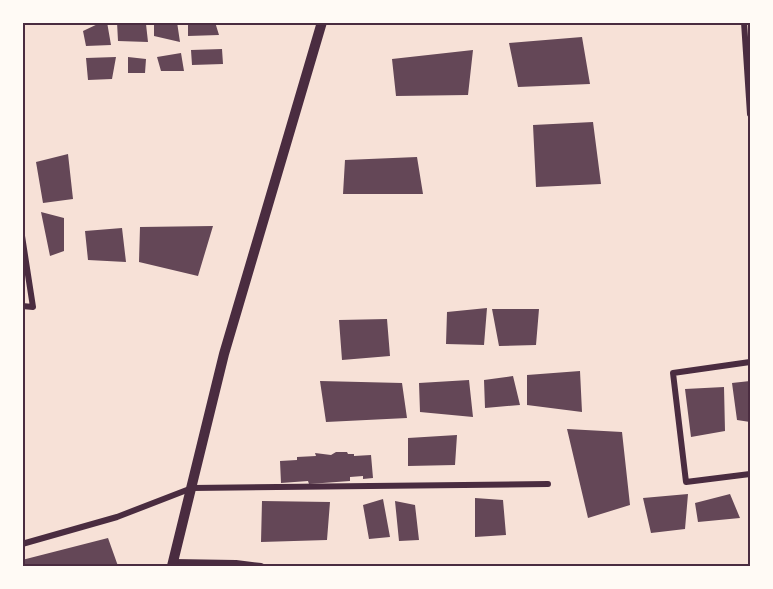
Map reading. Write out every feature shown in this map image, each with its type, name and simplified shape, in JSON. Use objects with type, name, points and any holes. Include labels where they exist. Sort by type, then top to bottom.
[{"type":"street","points":[[261,567],[236,563],[172,564],[229,334],[322,22]]},
{"type":"street","points":[[744,22],[748,31],[750,114]]},
{"type":"street","points":[[22,236],[33,307],[22,306]]},
{"type":"street","points":[[750,362],[674,373],[686,482],[750,474]]},
{"type":"street","points":[[22,544],[117,517],[192,488],[548,484]]},
{"type":"building","points":[[107,22],[111,45],[86,46],[83,31]]},
{"type":"building","points":[[117,22],[146,24],[148,42],[118,41]]},
{"type":"building","points":[[154,22],[177,22],[180,42],[154,36]]},
{"type":"building","points":[[188,22],[215,22],[219,35],[188,36]]},
{"type":"building","points":[[582,37],[590,84],[518,87],[509,43]]},
{"type":"building","points":[[222,49],[223,64],[192,65],[191,50]]},
{"type":"building","points":[[473,50],[468,95],[396,96],[392,59]]},
{"type":"building","points":[[181,53],[184,71],[161,71],[157,57]]},
{"type":"building","points":[[116,57],[112,79],[88,80],[86,58]]},
{"type":"building","points":[[128,57],[146,59],[145,73],[128,73]]},
{"type":"building","points":[[593,122],[601,184],[536,187],[533,125]]},
{"type":"building","points":[[68,154],[73,199],[43,203],[36,162]]},
{"type":"building","points":[[417,157],[423,194],[343,194],[345,160]]},
{"type":"building","points":[[41,212],[64,218],[64,251],[50,256]]},
{"type":"building","points":[[213,226],[198,276],[139,262],[140,227]]},
{"type":"building","points":[[122,228],[126,262],[88,260],[85,231]]},
{"type":"building","points":[[487,308],[484,345],[446,344],[447,312]]},
{"type":"building","points":[[492,309],[539,309],[536,345],[499,346]]},
{"type":"building","points":[[387,319],[390,356],[342,360],[339,320]]},
{"type":"building","points":[[580,371],[582,412],[527,405],[527,375]]},
{"type":"building","points":[[513,376],[520,405],[485,408],[484,380]]},
{"type":"building","points":[[469,380],[473,417],[420,412],[419,383]]},
{"type":"building","points":[[320,381],[402,383],[407,418],[326,422]]},
{"type":"building","points":[[750,381],[750,422],[737,420],[732,383]]},
{"type":"building","points":[[724,387],[725,431],[691,437],[685,389]]},
{"type":"building","points":[[567,429],[622,432],[630,505],[588,518]]},
{"type":"building","points":[[457,435],[455,465],[408,466],[408,438]]},
{"type":"building","points":[[336,452],[347,452],[354,456],[371,455],[373,478],[363,479],[363,476],[350,477],[350,481],[309,484],[308,481],[281,483],[280,461],[316,456],[315,453],[331,455]]},
{"type":"building","points":[[688,494],[685,529],[651,533],[643,498]]},
{"type":"building","points":[[730,494],[740,518],[698,522],[695,503]]},
{"type":"building","points":[[475,498],[503,500],[506,535],[475,537]]},
{"type":"building","points":[[383,499],[390,537],[369,539],[363,505]]},
{"type":"building","points":[[262,501],[330,502],[327,540],[261,542]]},
{"type":"building","points":[[395,501],[415,505],[419,540],[399,541]]},
{"type":"building","points":[[108,538],[118,566],[22,566],[22,560]]}]
